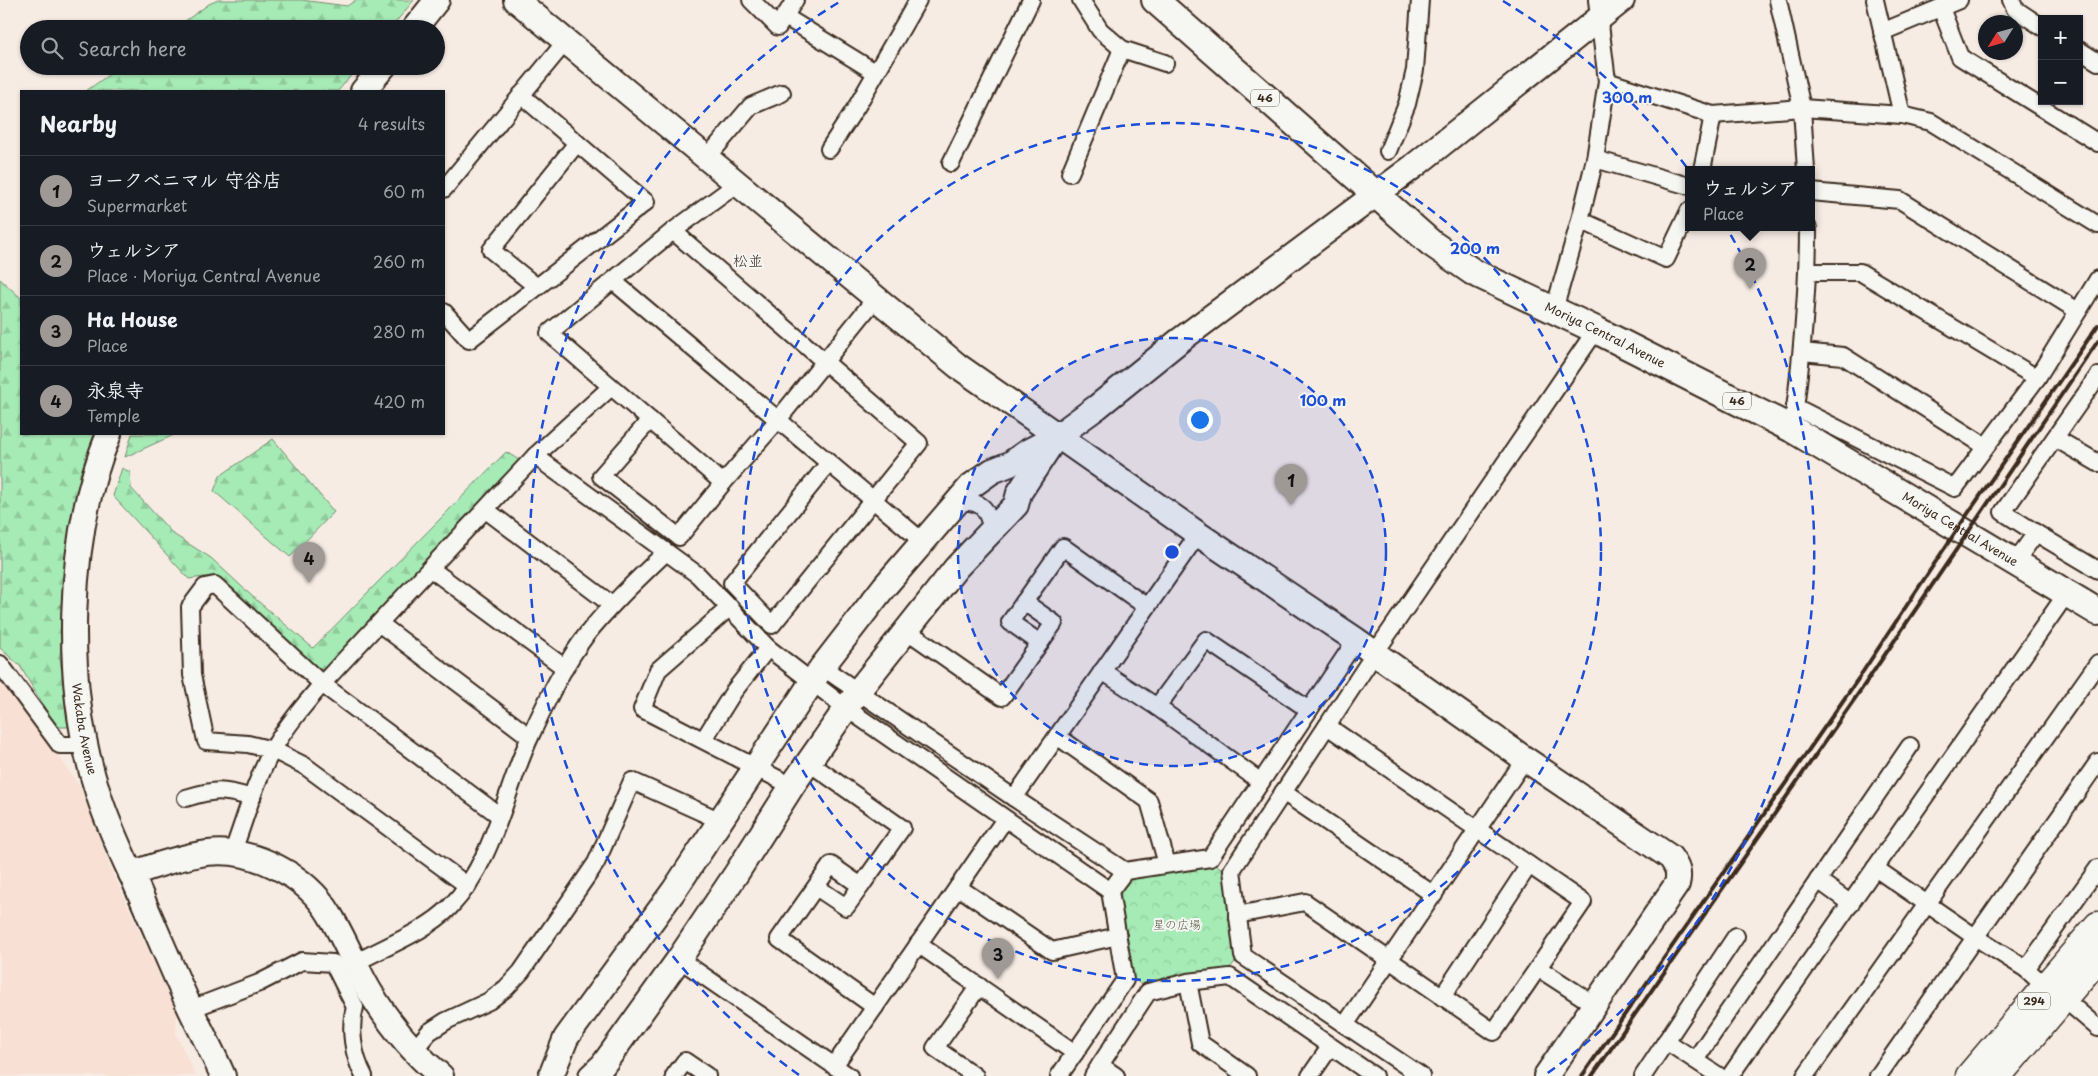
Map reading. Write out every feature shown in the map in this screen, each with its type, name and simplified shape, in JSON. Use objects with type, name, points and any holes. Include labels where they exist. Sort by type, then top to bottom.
[{"type":"highway","name":"294","points":[[1970,1076],[2045,985],[2098,926]]},
{"type":"highway","name":"294","points":[[1997,1076],[2045,985],[2098,957]]},
{"type":"main road","name":"Moriya Central Avenue","points":[[1155,0],[1431,243],[1473,272],[1596,330],[1794,418],[2015,562],[2098,612]]},
{"type":"street","points":[[421,20],[437,0]]},
{"type":"street","points":[[516,0],[958,366],[1056,437],[1365,647],[1525,760],[1670,857],[1676,865],[1679,875],[1677,884],[1546,1076]]},
{"type":"street","points":[[752,0],[778,27],[795,0]]},
{"type":"street","points":[[829,149],[857,106],[918,0]]},
{"type":"street","points":[[951,163],[1032,0]]},
{"type":"street","points":[[1081,0],[1100,30],[1122,49],[1165,63]]},
{"type":"street","points":[[1388,151],[1407,104],[1416,70],[1420,0]]},
{"type":"street","points":[[551,1076],[566,1038],[675,889],[817,674],[922,541],[970,486],[992,471],[1010,464],[1027,452],[1056,437],[1179,341],[1377,195],[1598,9],[1622,0]]},
{"type":"street","points":[[1778,0],[1802,108],[1806,166]]},
{"type":"street","points":[[1874,0],[1902,115]]},
{"type":"street","points":[[1882,32],[1959,0]]},
{"type":"street","points":[[2011,0],[2015,9],[2038,23]]},
{"type":"street","points":[[1941,8],[1960,57],[2098,143]]},
{"type":"street","points":[[1554,310],[1580,220],[1595,159],[1607,81],[1598,9]]},
{"type":"street","points":[[784,16],[875,72]]},
{"type":"street","points":[[445,188],[566,41]]},
{"type":"street","points":[[1070,173],[1122,49]]},
{"type":"street","points":[[2083,53],[2098,62]]},
{"type":"street","points":[[364,90],[376,75]]},
{"type":"street","points":[[1607,81],[1713,115],[1802,108],[1902,115],[1931,122],[2098,226]]},
{"type":"street","points":[[706,158],[751,106],[782,94]]},
{"type":"street","points":[[445,313],[469,340],[646,202],[521,95]]},
{"type":"street","points":[[1703,166],[1713,115]]},
{"type":"street","points":[[538,287],[491,250],[577,143]]},
{"type":"street","points":[[1595,159],[1685,185]]},
{"type":"street","points":[[723,483],[549,333],[673,231],[737,184]]},
{"type":"street","points":[[1815,192],[1900,200],[2078,311]]},
{"type":"street","points":[[1580,220],[1666,259],[1685,219]]},
{"type":"street","points":[[673,231],[919,443],[772,625],[732,582],[828,463]]},
{"type":"street","points":[[1808,231],[1808,272],[1802,352],[1794,418],[1955,488],[2036,378],[2098,278]]},
{"type":"street","points":[[1808,272],[1860,272],[2036,378]]},
{"type":"street","points":[[613,281],[777,421],[922,541]]},
{"type":"street","points":[[650,420],[601,476],[679,538],[876,299]]},
{"type":"street","points":[[852,699],[1014,798],[1125,871],[1210,858],[1309,710],[1365,647],[1596,330]]},
{"type":"street","points":[[1802,352],[1842,356],[1985,446]]},
{"type":"street","points":[[2098,376],[2003,512],[2098,570]]},
{"type":"street","points":[[232,854],[252,798],[273,750],[296,715],[322,684],[535,456],[611,386]]},
{"type":"street","name":"Wakaba Avenue","points":[[109,435],[84,518],[74,601],[76,676],[85,745],[97,793],[110,828],[223,1076]]},
{"type":"street","points":[[591,1076],[603,1065],[679,959],[792,786],[852,699],[956,568],[1016,505],[1019,493],[1056,437]]},
{"type":"street","points":[[2055,438],[2098,463]]},
{"type":"street","points":[[535,456],[698,574],[768,648],[817,674],[852,699],[1005,819],[1110,891],[1126,980],[1059,1076]]},
{"type":"street","points":[[958,502],[975,502],[983,507],[989,517],[992,530]]},
{"type":"street","points":[[486,510],[612,605]]},
{"type":"street","points":[[2015,562],[2036,533]]},
{"type":"street","points":[[1014,798],[1198,534]]},
{"type":"street","points":[[1040,643],[1010,622],[1063,547],[1147,607]]},
{"type":"street","points":[[355,963],[426,926],[448,909],[468,886],[482,863],[530,737],[565,668],[587,634],[612,605],[666,552]]},
{"type":"street","points":[[431,569],[565,668]]},
{"type":"street","points":[[468,886],[305,766],[273,750],[248,744],[206,741],[192,675],[190,607],[205,587],[215,585],[322,684],[500,816]]},
{"type":"street","points":[[1730,1076],[2067,593]]},
{"type":"street","points":[[906,630],[1002,697],[1054,623],[1024,602]]},
{"type":"street","points":[[730,607],[658,670],[642,709],[704,739],[792,786]]},
{"type":"street","points":[[380,624],[530,737]]},
{"type":"street","points":[[1157,707],[1206,640],[1309,710]]},
{"type":"street","points":[[1365,647],[1327,726],[1232,870],[1243,956],[1421,1076]]},
{"type":"street","points":[[704,739],[734,691],[768,648]]},
{"type":"street","points":[[1805,1076],[2098,663]]},
{"type":"street","points":[[0,664],[60,745],[85,745]]},
{"type":"street","points":[[1102,671],[1157,707],[1261,782]]},
{"type":"street","points":[[1238,915],[1305,902],[1494,1032],[1583,902],[1327,726]]},
{"type":"street","points":[[1057,736],[1149,801],[1167,864]]},
{"type":"street","points":[[1695,1060],[1910,746]]},
{"type":"street","points":[[1345,1025],[1525,760]]},
{"type":"street","points":[[808,762],[902,828],[846,908],[816,886]]},
{"type":"street","points":[[1878,1076],[2098,762]]},
{"type":"street","points":[[414,1050],[429,1032],[446,1021],[489,1001],[506,988],[521,972],[596,863],[632,782],[721,821]]},
{"type":"street","points":[[186,798],[210,791],[227,791],[252,798]]},
{"type":"street","points":[[1283,792],[1434,895]]},
{"type":"street","points":[[834,1066],[1005,819]]},
{"type":"street","points":[[131,874],[170,859],[209,853],[232,854],[263,861],[287,872],[310,890],[330,914],[370,992],[414,1050],[441,1076]]},
{"type":"street","points":[[861,886],[832,865],[779,939],[875,1007]]},
{"type":"street","points":[[1442,997],[1529,865]]},
{"type":"street","points":[[1876,868],[2045,985],[2098,1028]]},
{"type":"street","points":[[2045,985],[2098,868]]},
{"type":"street","points":[[1110,891],[1125,871]]},
{"type":"street","points":[[1818,880],[1851,904]]},
{"type":"street","points":[[958,887],[1052,951],[1118,936]]},
{"type":"street","points":[[1643,1076],[1736,936]]},
{"type":"street","points":[[918,944],[1075,1053]]},
{"type":"street","points":[[679,959],[849,1076]]},
{"type":"street","points":[[191,1009],[259,983],[302,961],[333,963],[355,1007],[352,1018],[352,1032],[362,1075]]},
{"type":"street","points":[[1538,968],[1595,1005]]},
{"type":"street","points":[[1116,1076],[1096,1071],[1148,992],[1188,982],[1230,977],[1374,1076]]},
{"type":"street","points":[[1188,982],[1200,1043],[1247,1076]]},
{"type":"street","points":[[975,1076],[935,1048],[979,986]]},
{"type":"street","points":[[1666,1041],[1719,1076]]},
{"type":"street","points":[[1310,1076],[1330,1046]]},
{"type":"street","points":[[674,1076],[685,1061],[707,1076]]},
{"type":"shaded area","points":[[0,670],[80,787],[112,871],[177,1014],[176,1034],[196,1076],[0,1076]]},
{"type":"green space","points":[[218,0],[301,0],[347,6],[356,0],[414,0],[397,20],[187,20]]},
{"type":"green space","points":[[108,75],[351,75],[339,90],[87,90]]},
{"type":"green space","points":[[0,279],[20,297],[20,435],[94,435],[80,474],[60,656],[68,727],[56,727],[20,666],[0,648]]},
{"type":"green space","points":[[132,435],[174,435],[125,457]]},
{"type":"green space","points":[[273,439],[334,512],[290,557],[214,491],[220,476]]},
{"type":"green space","points":[[506,452],[519,460],[319,676],[212,576],[189,579],[113,496],[122,468],[130,472],[131,488],[173,534],[211,558],[313,648]]},
{"type":"green space","name":"星の広場","points":[[1213,863],[1224,870],[1239,957],[1229,969],[1144,987],[1131,977],[1116,892],[1129,876]]},
{"type":"railway","points":[[1582,1076],[1858,679],[1958,528],[2098,325]]},
{"type":"railway","points":[[1592,1076],[1865,684],[2098,341]]},
{"type":"place","name":"ウェルシア","points":[[1750,289]]},
{"type":"place","name":"ヨークベニマル 守谷店","points":[[1291,505]]},
{"type":"place","name":"永泉寺","points":[[309,583]]},
{"type":"place","name":"Ha House","points":[[998,979]]},
{"type":"district","name":"松並","points":[[748,261]]}]
